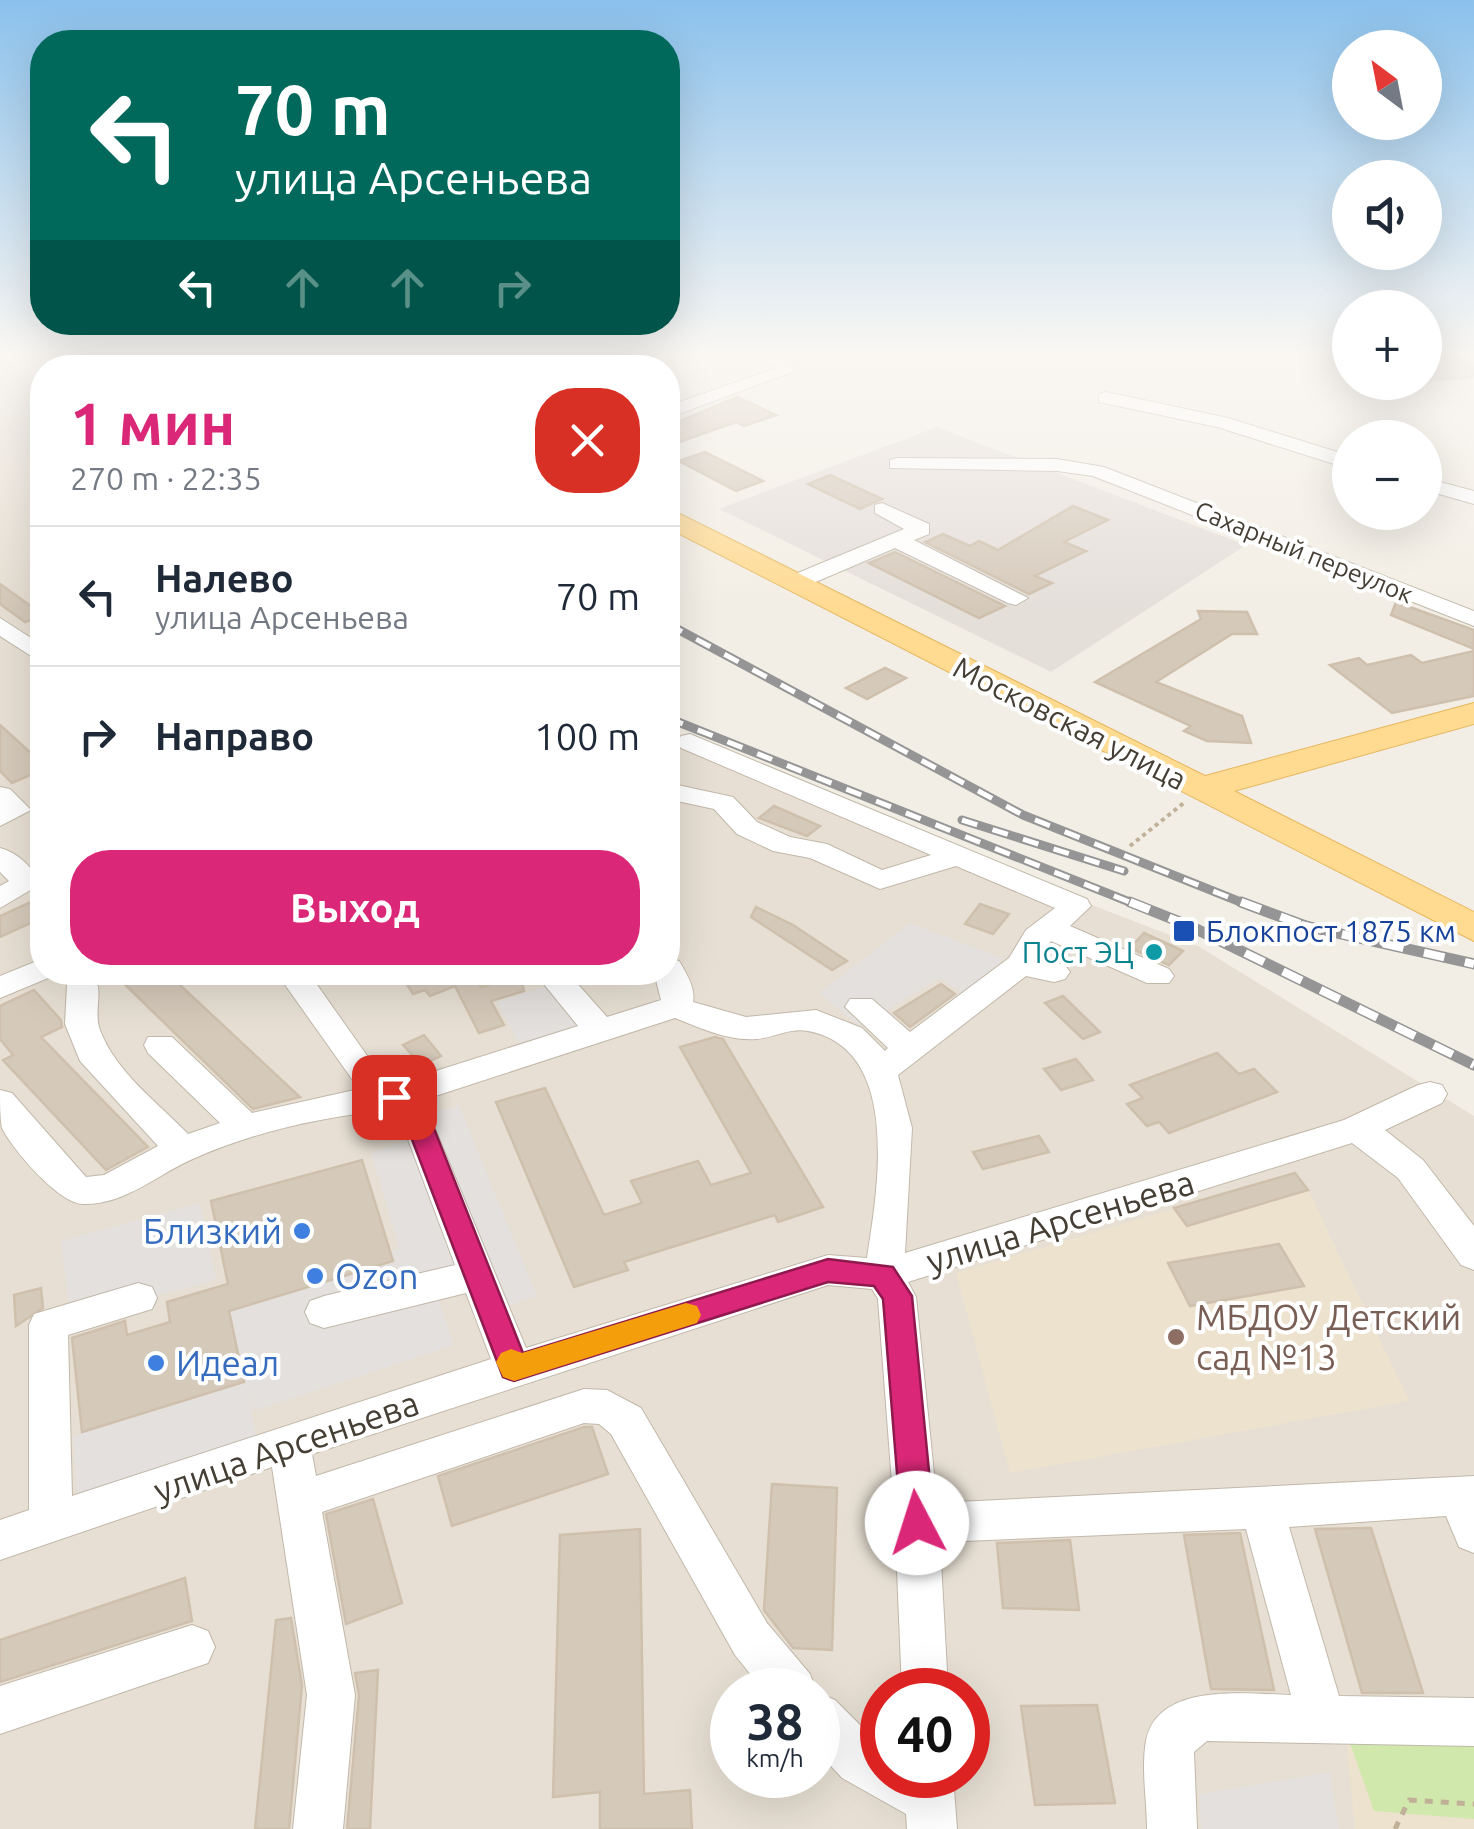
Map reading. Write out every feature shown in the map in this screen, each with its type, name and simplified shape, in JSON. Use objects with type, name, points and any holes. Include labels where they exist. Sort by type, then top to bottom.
[{"type":"main road","name":"Московская улица","points":[[680,523],[1474,928]]},
{"type":"main road","points":[[1200,789],[1474,713]]},
{"type":"street","points":[[1272,438],[1332,457]]},
{"type":"street","name":"Сахарный переулок","points":[[897,464],[1057,466],[1097,471],[1474,619]]},
{"type":"street","points":[[1442,489],[1474,498]]},
{"type":"street","points":[[796,582],[921,529],[882,509]]},
{"type":"street","points":[[896,540],[1016,598]]},
{"type":"street","points":[[0,624],[30,647]]},
{"type":"street","points":[[690,742],[1076,906],[1048,928],[1020,965],[882,1070]]},
{"type":"street","points":[[680,794],[724,803],[747,828],[784,845],[818,850],[880,880],[958,856]]},
{"type":"street","points":[[0,857],[22,877],[24,885],[0,899]]},
{"type":"street","points":[[1048,928],[1158,976]]},
{"type":"street","points":[[1020,965],[1054,972]]},
{"type":"street","points":[[0,988],[30,974]]},
{"type":"street","points":[[84,985],[81,1024],[97,1061],[182,1148]]},
{"type":"street","points":[[300,985],[356,1065],[414,1111],[514,1368]]},
{"type":"street","points":[[559,985],[600,1031]]},
{"type":"street","points":[[675,985],[679,994],[675,1007]]},
{"type":"street","points":[[0,1102],[65,1180],[80,1191],[110,1188],[182,1148],[246,1126],[329,1104],[394,1097],[675,1007],[729,1025],[756,1028],[792,1019],[818,1022],[848,1036],[882,1070],[898,1153],[883,1276],[897,1296],[917,1523],[924,1668]]},
{"type":"street","points":[[860,1007],[910,1049]]},
{"type":"street","points":[[160,1045],[246,1126]]},
{"type":"street","name":"улица Арсеньева","points":[[0,1540],[514,1368],[828,1270],[883,1276],[1356,1129],[1430,1094]]},
{"type":"street","points":[[1356,1129],[1395,1150],[1414,1168],[1474,1254]]},
{"type":"street","points":[[324,1312],[478,1275]]},
{"type":"street","points":[[51,1524],[48,1325],[138,1298]]},
{"type":"street","points":[[300,1500],[584,1406],[608,1407],[626,1421],[751,1639],[775,1668]]},
{"type":"street","points":[[290,1446],[332,1695],[318,1829]]},
{"type":"street","points":[[917,1523],[1262,1509],[1469,1509]]},
{"type":"street","points":[[1262,1509],[1322,1720]]},
{"type":"street","points":[[0,1710],[192,1648]]},
{"type":"street","points":[[1172,1829],[1170,1741],[1199,1717],[1474,1722]]},
{"type":"street","points":[[840,1741],[858,1761],[931,1801]]},
{"type":"path","points":[[1130,846],[1200,789]]},
{"type":"path","points":[[1394,1829],[1409,1800],[1474,1804]]},
{"type":"shaded area","points":[[0,438],[30,438],[30,985],[680,985],[680,746],[1198,946],[1474,1116],[1474,1829],[0,1829]]},
{"type":"shaded area","points":[[907,438],[967,438],[1246,545],[1051,672],[719,509]]},
{"type":"shaded area","points":[[910,923],[1004,959],[962,993],[939,978],[860,1027],[819,993]]},
{"type":"shaded area","points":[[549,985],[589,1030],[522,1050],[497,1002]]},
{"type":"shaded area","points":[[459,1105],[537,1296],[504,1307],[429,1114]]},
{"type":"shaded area","points":[[415,1139],[464,1265],[429,1272],[454,1345],[253,1411],[248,1393],[257,1440],[77,1498],[73,1436],[246,1383],[229,1311],[392,1261],[390,1252],[399,1248],[371,1152]]},
{"type":"shaded area","name":"МБДОУ Детский сад №13","points":[[1295,1173],[1308,1190],[1409,1401],[1010,1473],[956,1273]]},
{"type":"shaded area","points":[[200,1203],[216,1280],[70,1318],[61,1241]]},
{"type":"shaded area","points":[[1345,1729],[1474,1732],[1474,1829],[1355,1829]]},
{"type":"shaded area","points":[[1330,1772],[1339,1829],[1201,1829],[1199,1794]]},
{"type":"green space","points":[[1345,1729],[1474,1734],[1474,1819],[1374,1811]]},
{"type":"building","points":[[705,452],[763,481],[736,491],[680,461]]},
{"type":"building","points":[[830,475],[882,499],[860,509],[808,484]]},
{"type":"building","points":[[1073,506],[1108,520],[1064,542],[1086,551],[1035,576],[1052,583],[1029,594],[925,542],[943,534],[970,546],[979,541],[998,550]]},
{"type":"building","points":[[895,552],[1005,606],[979,618],[869,563]]},
{"type":"building","points":[[0,584],[30,605],[30,620],[25,622],[0,604]]},
{"type":"building","points":[[1396,602],[1474,630],[1474,649],[1391,615]]},
{"type":"building","points":[[1198,611],[1247,612],[1257,634],[1232,634],[1156,682],[1242,716],[1251,743],[1207,741],[1184,731],[1191,726],[1095,682],[1201,619]]},
{"type":"building","points":[[1474,651],[1474,696],[1392,713],[1330,665],[1359,658],[1367,665],[1411,655],[1422,663]]},
{"type":"building","points":[[885,668],[906,678],[867,699],[846,688]]},
{"type":"building","points":[[0,725],[30,752],[30,775],[12,783],[0,771]]},
{"type":"building","points":[[774,806],[820,826],[807,836],[759,818]]},
{"type":"building","points":[[30,902],[30,923],[0,937],[0,916]]},
{"type":"building","points":[[980,904],[1009,914],[993,934],[965,924]]},
{"type":"building","points":[[756,907],[793,925],[847,961],[832,970],[751,917]]},
{"type":"building","name":"Пост ЭЦ","points":[[1144,933],[1183,951],[1169,965],[1130,948]]},
{"type":"building","points":[[941,984],[955,994],[910,1027],[894,1013]]},
{"type":"building","points":[[125,985],[180,985],[300,1097],[253,1109]]},
{"type":"building","points":[[407,985],[522,985],[524,991],[491,1001],[504,1025],[479,1033],[455,986],[430,996],[425,990],[413,994]]},
{"type":"building","points":[[34,990],[61,1020],[62,1027],[41,1037],[148,1147],[106,1170],[3,1060],[13,1055],[0,1039],[0,1006]]},
{"type":"building","points":[[1063,996],[1100,1032],[1083,1039],[1045,1003]]},
{"type":"building","points":[[424,1035],[441,1056],[421,1065],[403,1045]]},
{"type":"building","points":[[715,1037],[723,1039],[823,1207],[778,1222],[775,1215],[624,1262],[628,1270],[574,1287],[496,1102],[545,1088],[604,1215],[642,1203],[631,1181],[698,1161],[711,1185],[751,1173],[680,1047]]},
{"type":"building","points":[[1217,1053],[1239,1074],[1254,1069],[1277,1092],[1169,1133],[1159,1122],[1147,1126],[1127,1104],[1143,1098],[1130,1085]]},
{"type":"building","points":[[1076,1059],[1093,1080],[1061,1090],[1044,1069]]},
{"type":"building","points":[[1039,1136],[1049,1152],[983,1169],[973,1152]]},
{"type":"building","points":[[362,1160],[393,1261],[229,1311],[244,1382],[82,1432],[72,1338],[125,1321],[127,1335],[170,1322],[167,1302],[228,1284],[211,1201]]},
{"type":"building","points":[[1295,1173],[1308,1190],[1187,1226],[1174,1208]]},
{"type":"building","points":[[1279,1244],[1304,1286],[1190,1306],[1168,1263]]},
{"type":"building","points":[[41,1288],[43,1308],[16,1326],[14,1295]]},
{"type":"building","points":[[592,1427],[608,1474],[452,1526],[438,1476]]},
{"type":"building","points":[[772,1484],[837,1488],[832,1650],[793,1648],[764,1610]]},
{"type":"building","points":[[373,1499],[402,1603],[346,1624],[326,1514]]},
{"type":"building","points":[[1371,1528],[1423,1693],[1362,1693],[1315,1529]]},
{"type":"building","points":[[640,1529],[644,1794],[690,1790],[692,1829],[600,1829],[600,1792],[553,1797],[560,1535]]},
{"type":"building","points":[[1240,1533],[1274,1690],[1211,1689],[1184,1535]]},
{"type":"building","points":[[1070,1540],[1079,1610],[1003,1608],[997,1543]]},
{"type":"building","points":[[185,1578],[192,1621],[0,1682],[0,1640]]},
{"type":"building","points":[[291,1618],[302,1685],[289,1829],[255,1829],[276,1620]]},
{"type":"building","points":[[378,1670],[370,1829],[347,1829],[359,1695],[355,1673]]},
{"type":"building","points":[[1097,1705],[1115,1803],[1035,1805],[1021,1706]]},
{"type":"railway","points":[[680,630],[1023,815],[1248,905]]},
{"type":"railway","points":[[680,723],[1137,905]]},
{"type":"railway","points":[[962,820],[1124,871]]},
{"type":"railway","points":[[1130,902],[1190,926],[1474,1065]]},
{"type":"railway","points":[[1241,902],[1306,926]]},
{"type":"railway","points":[[1301,925],[1306,926]]},
{"type":"railway","points":[[1306,926],[1474,964]]},
{"type":"railway","points":[[1306,926],[1311,928]]},
{"type":"slow traffic","points":[[511,1362],[514,1368],[686,1315]]},
{"type":"place","name":"Блокпост 1875 км","points":[[1184,931]]},
{"type":"place","name":"Пост ЭЦ","points":[[1154,952]]},
{"type":"place","name":"Близкий","points":[[302,1231]]},
{"type":"place","name":"Ozon","points":[[315,1276]]},
{"type":"place","name":"МБДОУ Детский сад №13","points":[[1176,1337]]},
{"type":"place","name":"Идеал","points":[[156,1363]]},
{"type":"route","points":[[394,1097],[414,1111],[514,1368],[828,1270],[857,1270],[883,1276],[897,1296],[917,1523]]}]
